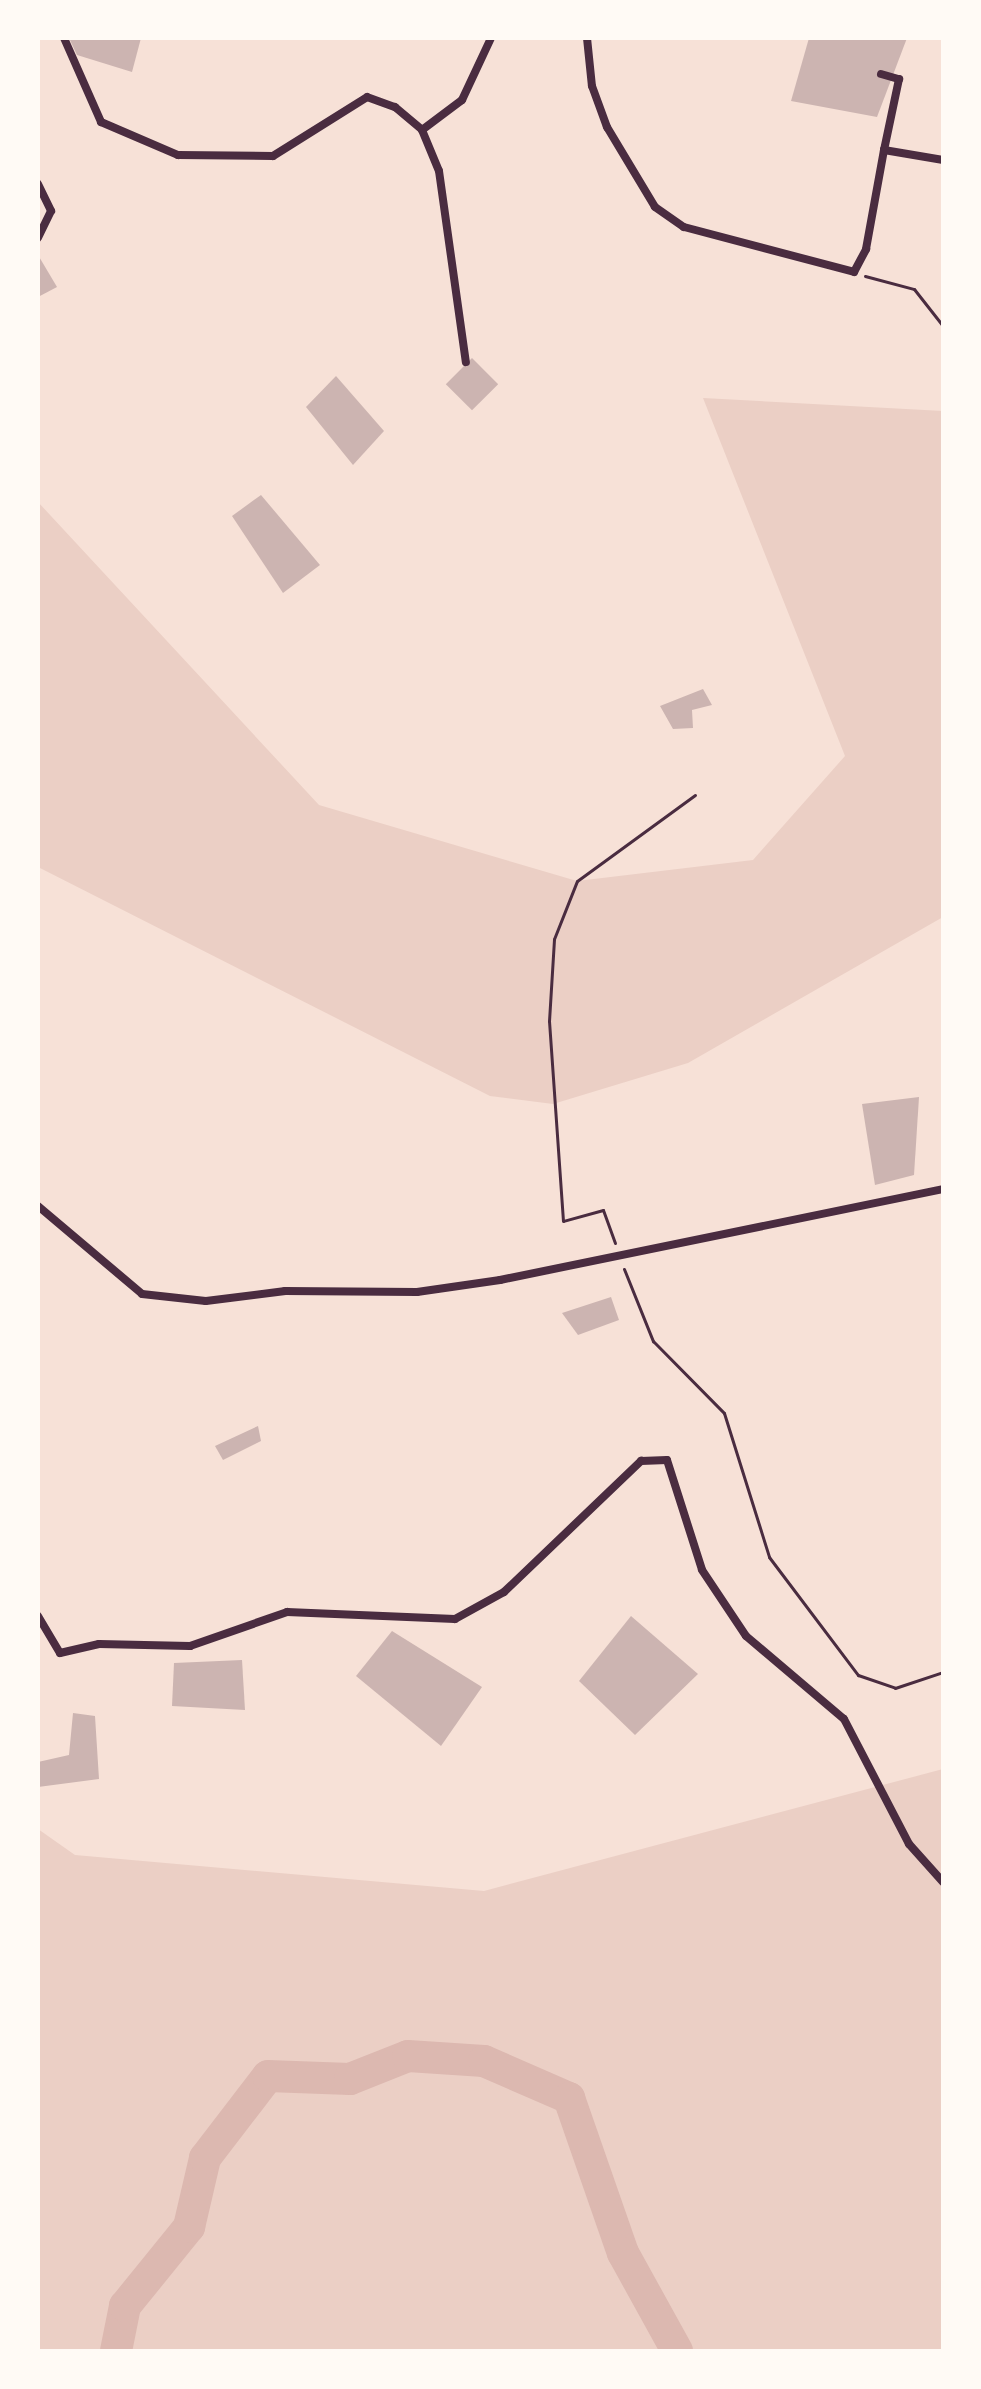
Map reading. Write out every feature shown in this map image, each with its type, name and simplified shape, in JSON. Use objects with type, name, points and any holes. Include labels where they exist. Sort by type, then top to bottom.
[{"type":"street","points":[[64,38],[101,122],[178,155],[273,156],[367,97],[395,107],[422,130],[439,171],[466,362]]},
{"type":"street","points":[[422,130],[462,100],[491,38]]},
{"type":"street","points":[[587,38],[592,86],[607,127],[655,207],[684,227],[854,272],[866,249],[899,79],[881,74]]},
{"type":"street","points":[[884,150],[943,160]]},
{"type":"street","points":[[38,184],[51,211],[38,238]]},
{"type":"street","points":[[38,1206],[142,1294],[206,1301],[285,1291],[417,1292],[619,1255],[943,1189]]},
{"type":"street","points":[[38,1616],[60,1653],[99,1644],[190,1646],[287,1612],[359,1620],[455,1619],[504,1592],[641,1461],[667,1460],[702,1570],[746,1636],[844,1719],[909,1844],[943,1882]]},
{"type":"path","points":[[854,272],[914,289],[943,326]]},
{"type":"path","points":[[695,795],[577,881],[554,939],[549,1021],[563,1221],[603,1210],[653,1341],[724,1413],[769,1557],[858,1675],[895,1688],[943,1672]]},
{"type":"shaded area","points":[[703,398],[943,411],[943,917],[688,1063],[553,1104],[490,1096],[38,867],[38,502],[319,805],[577,881],[753,860],[845,756]]},
{"type":"shaded area","points":[[943,1769],[943,2351],[38,2351],[38,1829],[75,1855],[484,1891]]},
{"type":"building","points":[[69,38],[141,38],[132,72],[77,55]]},
{"type":"building","points":[[809,38],[907,38],[877,117],[791,101]]},
{"type":"building","points":[[38,255],[57,287],[38,297]]},
{"type":"building","points":[[472,358],[498,384],[472,410],[446,384]]},
{"type":"building","points":[[336,376],[384,431],[353,465],[306,407]]},
{"type":"building","points":[[261,495],[320,565],[283,593],[232,516]]},
{"type":"building","points":[[703,689],[712,705],[692,710],[693,728],[673,729],[660,706]]},
{"type":"building","points":[[919,1097],[914,1175],[875,1185],[862,1104]]},
{"type":"building","points":[[611,1297],[619,1320],[578,1335],[562,1313]]},
{"type":"building","points":[[258,1426],[261,1441],[223,1460],[215,1446]]},
{"type":"building","points":[[631,1616],[698,1674],[635,1735],[579,1681]]},
{"type":"building","points":[[392,1631],[482,1687],[441,1746],[356,1676]]},
{"type":"building","points":[[242,1660],[245,1710],[172,1706],[174,1663]]},
{"type":"building","points":[[73,1713],[95,1716],[99,1779],[38,1787],[38,1762],[69,1755]]},
{"type":"waterway","points":[[116,2351],[125,2306],[189,2227],[205,2158],[268,2076],[350,2079],[408,2056],[484,2061],[569,2098],[623,2253],[677,2351]]}]
